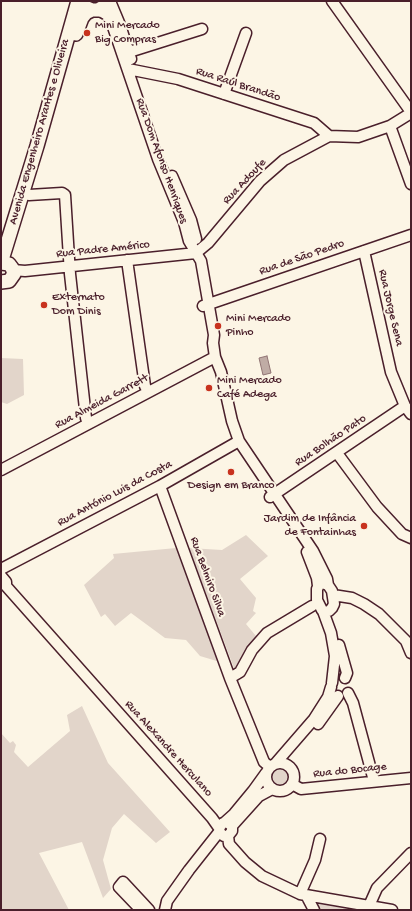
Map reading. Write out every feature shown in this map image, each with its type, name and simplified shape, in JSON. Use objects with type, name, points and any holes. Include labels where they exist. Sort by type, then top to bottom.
[{"type":"main road","name":"Rua Dom Afonso Henriques","points":[[79,1],[84,6],[95,10],[105,6],[109,1]]},
{"type":"main road","name":"Avenida Engenheiro Arantes e Oliveira","points":[[6,265],[37,146],[79,1]]},
{"type":"main road","name":"Avenida Engenheiro Arantes e Oliveira","points":[[6,265],[29,195],[79,23],[86,13],[95,10]]},
{"type":"main road","name":"Avenida Engenheiro Arantes e Oliveira","points":[[3,285],[11,279],[14,274],[6,265]]},
{"type":"street","name":"Rua Dom Afonso Henriques","points":[[109,1],[120,25],[129,52],[131,70]]},
{"type":"street","points":[[329,136],[358,137],[390,126],[411,113],[332,1]]},
{"type":"street","name":"Rua Dom Afonso Henriques","points":[[95,10],[107,15],[110,19],[163,156],[191,220],[197,242],[196,253],[201,261],[205,305],[214,335],[212,344],[216,360],[216,372],[227,425],[308,555],[317,578],[323,586],[332,591],[333,595]]},
{"type":"street","points":[[129,52],[202,29]]},
{"type":"street","points":[[224,94],[246,33]]},
{"type":"street","name":"Rua Raúl Brandão","points":[[131,70],[178,79],[314,123],[329,136]]},
{"type":"street","points":[[390,126],[411,184]]},
{"type":"street","name":"Rua Adoufe","points":[[196,253],[208,243],[260,181],[284,160],[329,136]]},
{"type":"street","points":[[29,195],[62,193],[65,195],[69,266],[86,418],[88,424]]},
{"type":"street","name":"Rua de São Pedro","points":[[205,305],[411,235]]},
{"type":"street","name":"Rua Jorge Sena","points":[[364,251],[391,372],[408,410]]},
{"type":"street","name":"Rua Padre Américo","points":[[6,265],[25,271],[196,253]]},
{"type":"street","points":[[127,260],[145,386],[148,392]]},
{"type":"street","name":"Rua Almeida Garrett","points":[[1,470],[148,392],[216,360]]},
{"type":"street","name":"Rua Bolhão Pato","points":[[272,496],[337,453],[408,410]]},
{"type":"street","name":"Rua António Luis da Costa","points":[[1,569],[160,486],[237,442]]},
{"type":"street","points":[[337,453],[377,507],[402,534],[411,538]]},
{"type":"street","name":"Rua Belmiro Silva","points":[[160,486],[230,678],[264,762],[271,768]]},
{"type":"street","name":"Rua Alexandre Herculano","points":[[4,579],[6,586],[99,686],[212,818],[224,829],[229,844],[245,862],[262,876],[303,894],[365,908],[392,910]]},
{"type":"street","name":"Rua Dom Afonso Henriques","points":[[323,586],[316,591],[317,600],[319,606],[326,611],[347,673],[346,678],[351,685],[348,693]]},
{"type":"street","points":[[326,611],[333,606],[333,595],[352,598],[379,614],[409,640],[411,652]]},
{"type":"street","points":[[230,678],[240,672],[252,650],[267,633],[312,606]]},
{"type":"street","name":"Rua Dom Afonso Henriques","points":[[292,784],[283,791],[280,792],[272,789],[258,796],[224,829],[189,870],[167,901],[165,910],[172,904],[192,876],[224,829],[234,814],[271,768],[299,738],[328,697],[332,685],[335,656],[326,611]]},
{"type":"street","points":[[346,678],[338,677],[332,685],[332,691],[338,696],[345,696],[348,693],[353,703],[374,781]]},
{"type":"street","points":[[287,766],[290,758],[338,696]]},
{"type":"street","points":[[272,789],[266,781],[271,768],[282,763],[293,772],[294,780],[292,784]]},
{"type":"street","name":"Rua do Bocage","points":[[292,784],[301,789],[411,778]]},
{"type":"street","points":[[314,910],[303,894],[315,860],[320,839]]},
{"type":"street","points":[[365,908],[378,888],[411,853]]},
{"type":"street","points":[[141,910],[119,887],[123,882],[149,910]]},
{"type":"shaded area","points":[[267,356],[271,373],[263,375],[259,358]]},
{"type":"shaded area","points":[[1,358],[23,359],[24,395],[7,404],[1,402]]},
{"type":"shaded area","points":[[246,535],[268,556],[240,579],[256,598],[253,611],[256,613],[246,624],[256,636],[239,668],[234,668],[189,548],[222,550]]},
{"type":"shaded area","points":[[176,548],[220,662],[200,656],[186,640],[165,638],[131,613],[115,626],[105,614],[101,617],[84,585],[114,558],[113,554]]},
{"type":"shaded area","points":[[82,706],[108,763],[170,832],[156,843],[124,814],[112,828],[103,860],[111,889],[103,898],[82,842],[39,853],[69,910],[1,910],[1,733],[10,743],[13,741],[16,745],[14,752],[28,767],[70,731],[67,715]]},
{"type":"shaded area","points":[[276,769],[284,769],[289,774],[287,785],[284,787],[276,787],[271,782],[271,774]]},
{"type":"shaded area","points":[[317,901],[357,908],[352,910],[319,910],[315,903]]},
{"type":"place","name":"Mini Mercado Big Compras","points":[[87,33]]},
{"type":"place","name":"Externato Dom Dinis","points":[[44,305]]},
{"type":"place","name":"Mini Mercado Pinho","points":[[218,326]]},
{"type":"place","name":"Mini Mercado Café Adega","points":[[209,388]]},
{"type":"place","name":"Design em Branco","points":[[231,472]]},
{"type":"place","name":"Jardim de Infância de Fontainhas","points":[[364,526]]}]
